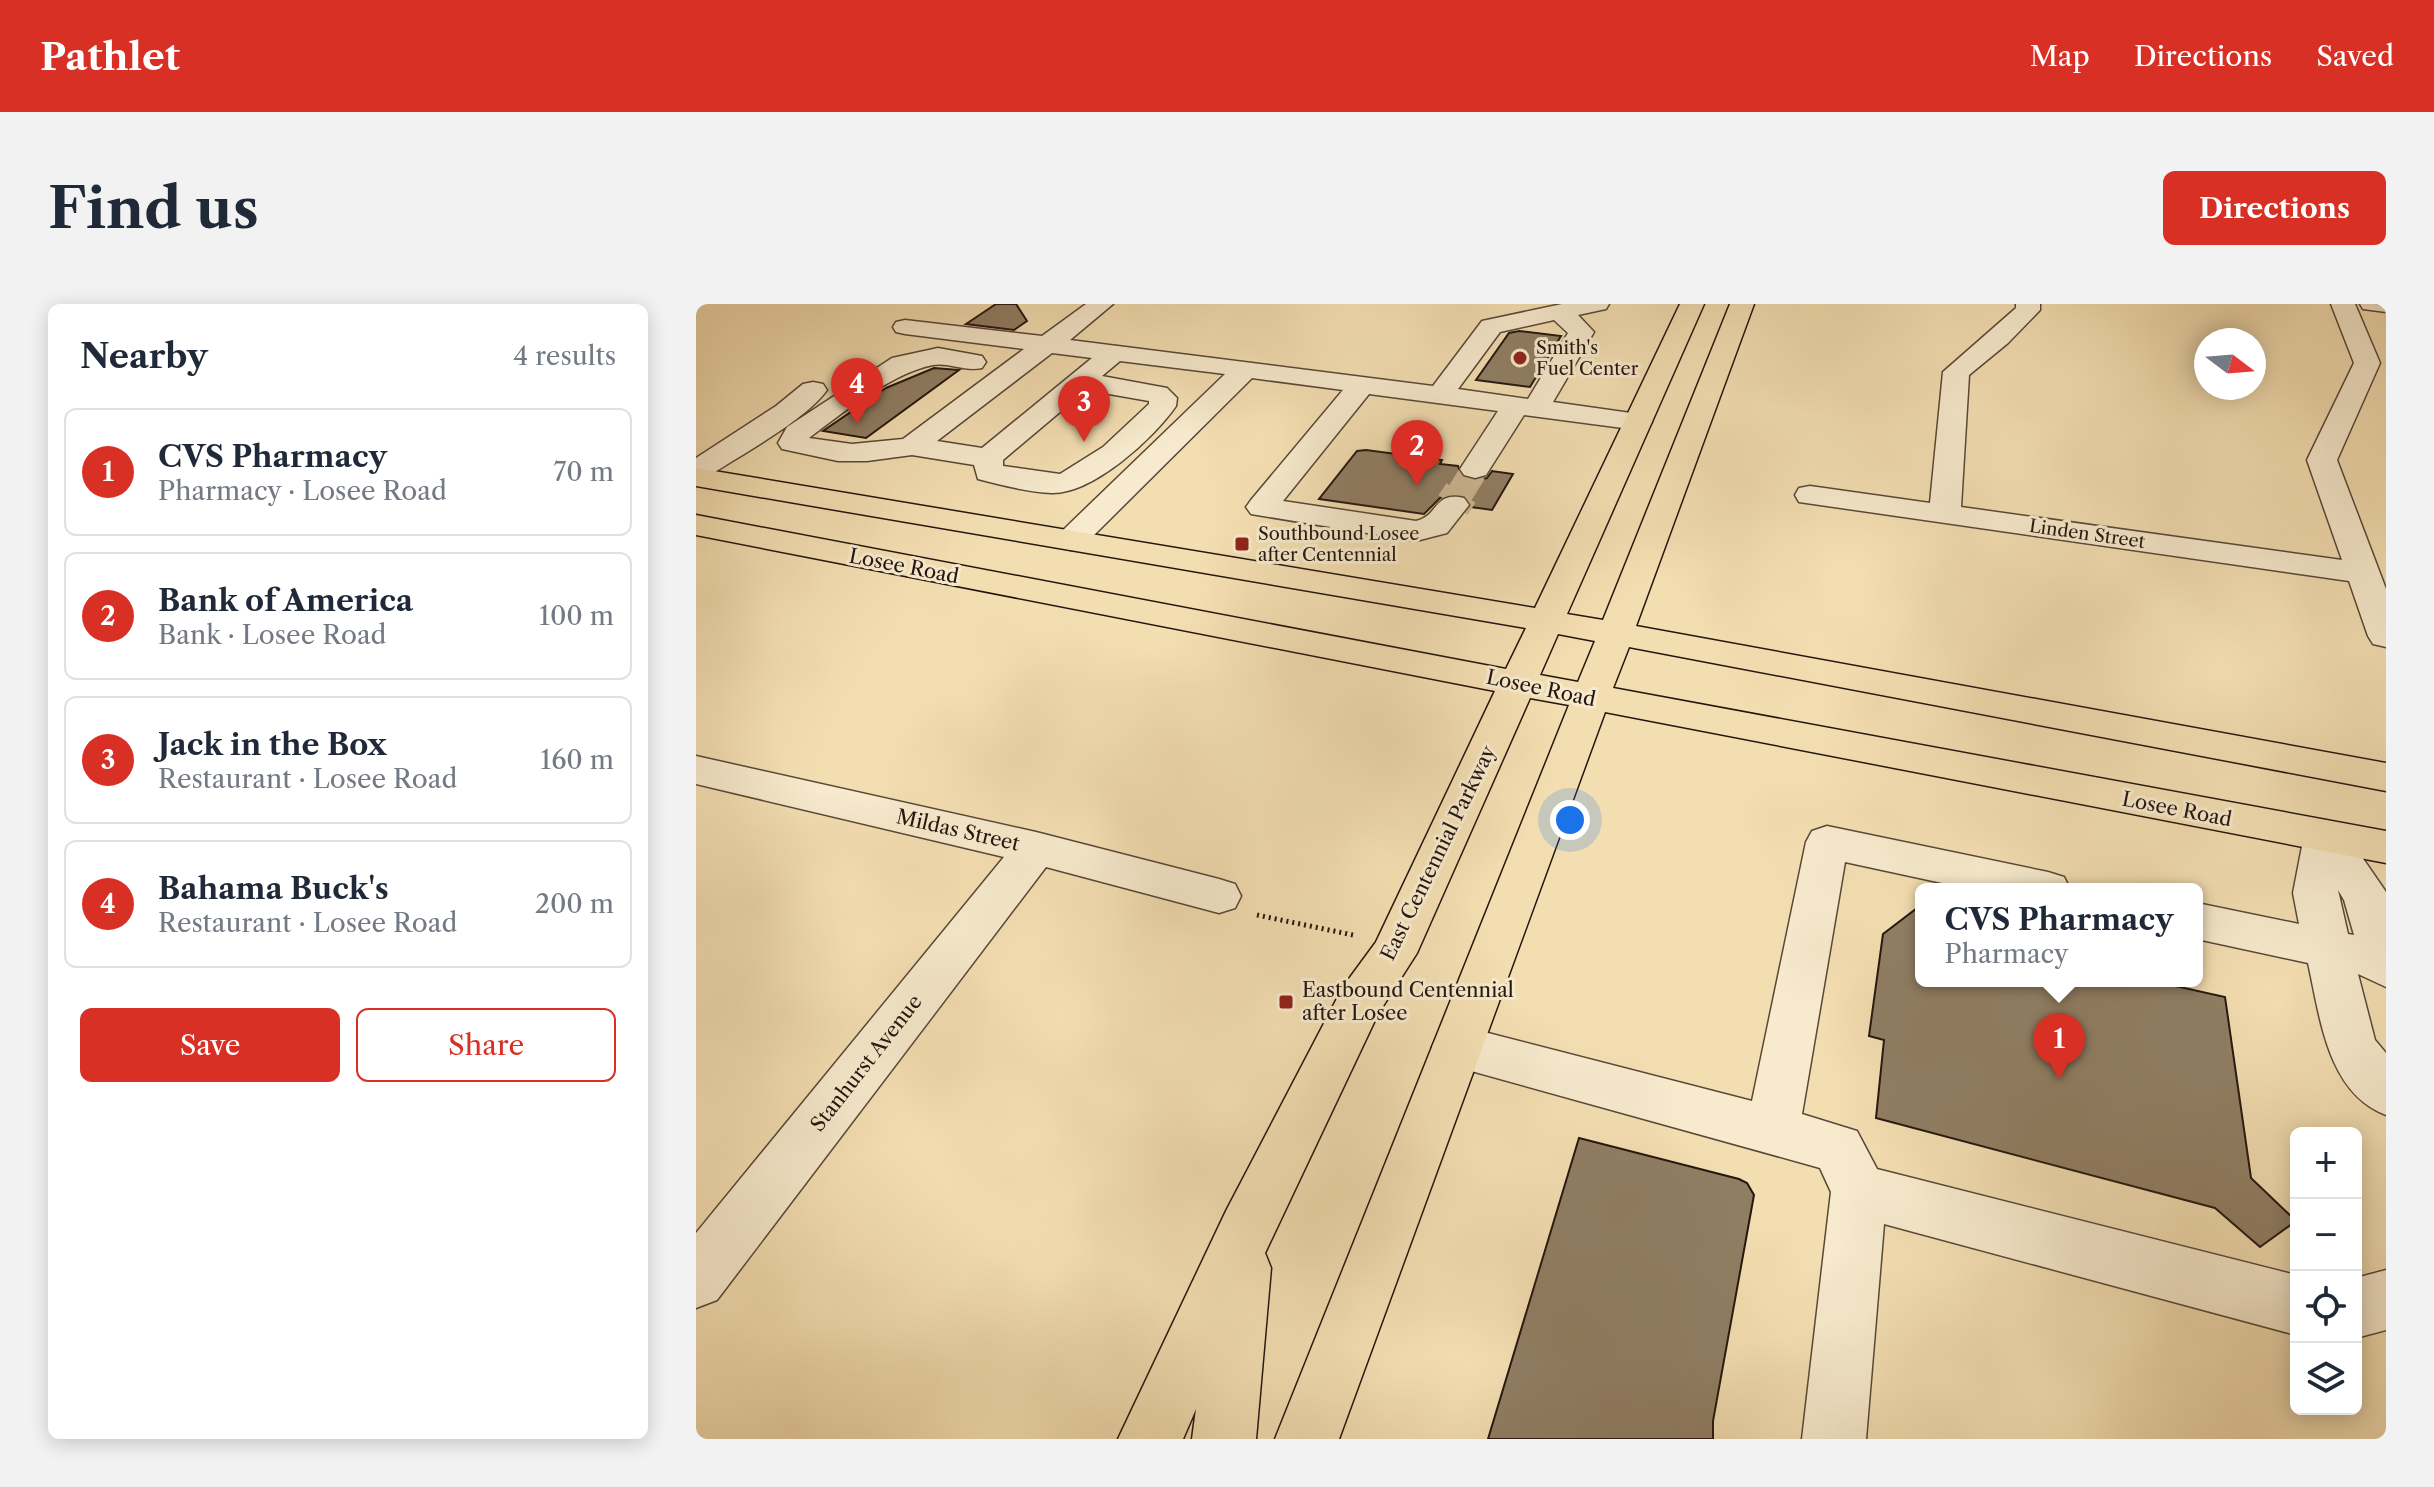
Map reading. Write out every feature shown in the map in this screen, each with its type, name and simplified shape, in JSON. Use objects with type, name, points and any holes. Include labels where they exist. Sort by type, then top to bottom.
[{"type":"main road","name":"East Centennial Parkway","points":[[1150,1439],[1246,1230],[1360,1001],[1394,953],[1692,304]]},
{"type":"main road","points":[[1307,1439],[1742,304]]},
{"type":"main road","points":[[696,474],[1548,621],[2386,777]]},
{"type":"main road","name":"Losee Road","points":[[696,525],[1591,698],[2386,847]]},
{"type":"main road","points":[[1224,1439],[1246,1230]]},
{"type":"street","points":[[941,304],[897,333],[1115,352],[1638,422]]},
{"type":"street","points":[[912,446],[1101,304]]},
{"type":"street","points":[[1440,395],[1491,326],[1597,304]]},
{"type":"street","points":[[1945,514],[1956,372],[1999,338],[2028,310],[2028,304]]},
{"type":"street","points":[[2343,304],[2367,363],[2322,460],[2386,636]]},
{"type":"street","points":[[2372,304],[2386,305]]},
{"type":"street","points":[[1475,469],[1581,332],[1561,313]]},
{"type":"street","points":[[1015,368],[938,356],[901,364],[797,433],[792,443],[849,455],[871,455],[912,446],[988,458],[1115,352]]},
{"type":"street","points":[[1071,540],[1246,369]]},
{"type":"street","points":[[696,474],[831,377]]},
{"type":"street","points":[[988,458],[989,473],[1054,484],[1065,483],[1097,465],[1162,406],[1163,398],[1147,391],[1081,381]]},
{"type":"street","points":[[1363,384],[1262,507],[1416,531],[1436,526],[1453,505]]},
{"type":"street","name":"Linden Street","points":[[1810,495],[2363,573]]},
{"type":"street","name":"Mildas Street","points":[[696,770],[1036,848],[1219,896]]},
{"type":"street","points":[[2325,836],[2315,893],[2352,1049],[2386,1092]]},
{"type":"street","points":[[2325,836],[2366,897],[2385,963]]},
{"type":"street","points":[[1773,1130],[1827,842],[2020,883]]},
{"type":"street","name":"Stanhurst Avenue","points":[[696,1279],[1036,848]]},
{"type":"street","points":[[2203,922],[2385,963]]},
{"type":"street","points":[[1457,1047],[1838,1148],[1859,1191],[1834,1439]]},
{"type":"street","points":[[1859,1191],[2290,1303]]},
{"type":"street","points":[[2362,1306],[2386,1300]]},
{"type":"path","points":[[1219,896],[1247,914],[1356,935],[1394,953]]},
{"type":"building","points":[[996,304],[1016,304],[1027,321],[1014,330],[966,324]]},
{"type":"building","name":"Smith's Fuel Center","points":[[1519,331],[1561,336],[1530,387],[1476,380],[1509,333]]},
{"type":"building","points":[[934,368],[959,370],[866,438],[823,431],[886,388]]},
{"type":"building","points":[[1357,451],[1442,460],[1440,464],[1458,466],[1462,477],[1474,481],[1487,478],[1492,471],[1513,474],[1492,510],[1471,507],[1466,496],[1454,494],[1440,498],[1424,514],[1319,499]]},
{"type":"building","points":[[1915,910],[1915,987],[2180,987],[2225,997],[2251,1178],[2290,1215],[2290,1225],[2260,1247],[2215,1208],[1876,1118],[1884,1040],[1869,1036],[1883,934]]},
{"type":"building","points":[[1579,1138],[1739,1179],[1747,1183],[1754,1195],[1713,1421],[1713,1439],[1488,1439]]},
{"type":"tunnel","points":[[1459,495],[1475,469]]},
{"type":"tunnel","points":[[1453,505],[1461,493]]},
{"type":"place","name":"Smith's Fuel Center","points":[[1520,358]]},
{"type":"place","name":"Bahama Buck's","points":[[857,424]]},
{"type":"place","name":"Jack in the Box","points":[[1084,442]]},
{"type":"place","name":"Bank of America","points":[[1417,486]]},
{"type":"place","name":"Southbound Losee after Centennial","points":[[1242,544]]},
{"type":"place","name":"Eastbound Centennial after Losee","points":[[1286,1002]]},
{"type":"place","name":"CVS Pharmacy","points":[[2059,1079]]}]
